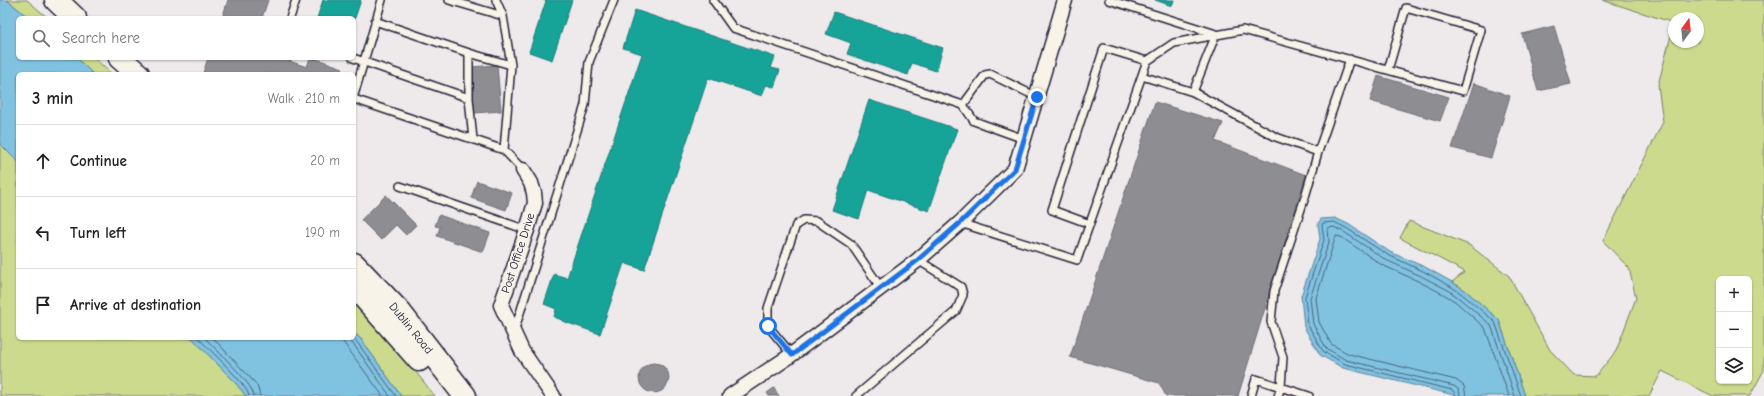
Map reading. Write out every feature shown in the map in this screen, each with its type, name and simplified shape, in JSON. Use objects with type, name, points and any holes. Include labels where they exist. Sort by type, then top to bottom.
[{"type":"main road","points":[[56,0],[73,16]]},
{"type":"main road","points":[[122,60],[136,72]]},
{"type":"main road","name":"Dublin Road","points":[[356,266],[399,311],[465,396]]},
{"type":"main road","name":"Dublin Road","points":[[356,288],[422,364],[446,396]]},
{"type":"street","points":[[730,396],[792,355],[918,260],[960,223],[1015,169],[1065,0]]},
{"type":"street","name":"Post Office Drive","points":[[524,170],[527,173],[534,193],[535,202],[501,305],[522,351],[553,396]]},
{"type":"lane","points":[[291,16],[296,0]]},
{"type":"lane","points":[[356,88],[382,0]]},
{"type":"lane","points":[[449,0],[503,16]]},
{"type":"lane","points":[[496,0],[503,16],[511,65],[504,150]]},
{"type":"lane","points":[[514,334],[585,105],[590,62],[614,0]]},
{"type":"lane","points":[[713,0],[733,28],[962,104],[974,121],[1024,139]]},
{"type":"lane","points":[[1109,0],[1216,34]]},
{"type":"lane","points":[[960,223],[1077,260],[1148,61],[1174,43],[1243,30],[1462,91],[1481,30],[1406,8],[1388,70]]},
{"type":"lane","points":[[375,21],[469,53],[511,65]]},
{"type":"lane","points":[[1193,92],[1216,34]]},
{"type":"lane","points":[[1090,224],[1052,210],[1104,48],[1148,61]]},
{"type":"lane","points":[[469,53],[469,98],[474,140]]},
{"type":"lane","points":[[356,59],[469,98]]},
{"type":"lane","points":[[1278,396],[1281,387],[1283,357],[1271,322],[1274,291],[1318,152],[1350,60]]},
{"type":"lane","points":[[962,104],[985,75],[994,76],[1037,97]]},
{"type":"lane","points":[[1142,76],[1193,92],[1276,136],[1318,152]]},
{"type":"lane","points":[[356,100],[504,150],[524,170]]},
{"type":"lane","points":[[400,186],[527,230]]},
{"type":"lane","points":[[792,355],[768,326],[768,308],[796,225],[804,220],[817,221],[851,244],[881,288]]},
{"type":"lane","points":[[856,396],[956,310],[963,295],[961,287],[918,260]]},
{"type":"lane","points":[[1251,396],[1256,379],[1309,396]]},
{"type":"green space","points":[[7,0],[27,0],[46,16],[27,16]]},
{"type":"green space","points":[[1602,0],[1764,0],[1764,370],[1750,396],[1713,396],[1662,371],[1649,396],[1525,396],[1499,320],[1465,290],[1452,282],[1465,272],[1400,238],[1409,221],[1469,245],[1509,276],[1550,350],[1574,375],[1596,376],[1616,351],[1636,298],[1629,268],[1603,241],[1663,122],[1658,85],[1668,47],[1704,48],[1704,12],[1668,12],[1668,21]]},
{"type":"green space","points":[[79,60],[96,60],[110,72],[91,72]]},
{"type":"green space","points":[[0,144],[16,160],[16,340],[194,340],[234,381],[246,396],[0,396]]},
{"type":"green space","points":[[356,304],[390,340],[435,396],[401,396],[361,339],[356,335]]},
{"type":"water","points":[[0,0],[7,0],[27,16],[16,16],[16,60],[79,60],[91,72],[16,72],[16,160],[0,144]]},
{"type":"water","points":[[1335,218],[1348,224],[1390,252],[1425,267],[1465,290],[1499,320],[1525,396],[1458,396],[1343,368],[1320,355],[1304,327],[1301,296],[1320,239],[1318,224],[1321,219]]},
{"type":"water","points":[[356,335],[361,339],[401,396],[246,396],[234,381],[194,340],[356,340]]},
{"type":"building: Public","points":[[323,0],[361,0],[356,16],[318,16]]},
{"type":"building: Public","points":[[543,0],[572,0],[552,60],[529,52],[546,1]]},
{"type":"building: Public","points":[[1155,0],[1174,0],[1172,6]]},
{"type":"building: Public","points":[[635,10],[775,57],[771,68],[780,70],[774,87],[766,85],[762,96],[708,78],[644,270],[624,263],[600,334],[554,317],[556,309],[544,304],[554,274],[567,278],[642,54],[623,48]]},
{"type":"building: Public","points":[[834,12],[943,48],[936,71],[912,63],[908,75],[847,54],[851,43],[826,34]]},
{"type":"building: Public","points":[[869,100],[957,129],[929,211],[868,190],[859,219],[832,210]]},
{"type":"building: Industry","points":[[228,0],[268,0],[263,16],[223,16]]},
{"type":"building: Industry","points":[[1554,26],[1571,84],[1538,91],[1522,34]]},
{"type":"building: Industry","points":[[207,60],[286,60],[307,67],[309,60],[320,60],[343,68],[342,72],[203,72]]},
{"type":"building: Industry","points":[[497,65],[501,111],[474,113],[471,67]]},
{"type":"building: Industry","points":[[1378,76],[1449,97],[1440,121],[1370,101]]},
{"type":"building: Industry","points":[[1474,83],[1510,96],[1491,158],[1452,148]]},
{"type":"building: Industry","points":[[1155,102],[1223,123],[1215,141],[1306,175],[1238,396],[1166,396],[1159,383],[1070,357]]},
{"type":"building: Industry","points":[[477,181],[512,193],[506,210],[471,198]]},
{"type":"building: Industry","points":[[386,195],[416,225],[406,235],[396,225],[381,240],[361,220]]},
{"type":"building: Industry","points":[[439,215],[490,233],[483,252],[437,236],[440,227],[435,226]]},
{"type":"building: Industry","points":[[654,363],[665,367],[669,378],[665,389],[654,393],[643,389],[639,378],[643,367]]},
{"type":"building: Industry","points":[[774,388],[779,396],[769,396],[767,393]]},
{"type":"route","points":[[768,326],[792,355],[918,260],[960,223],[1015,169],[1037,97]]}]
